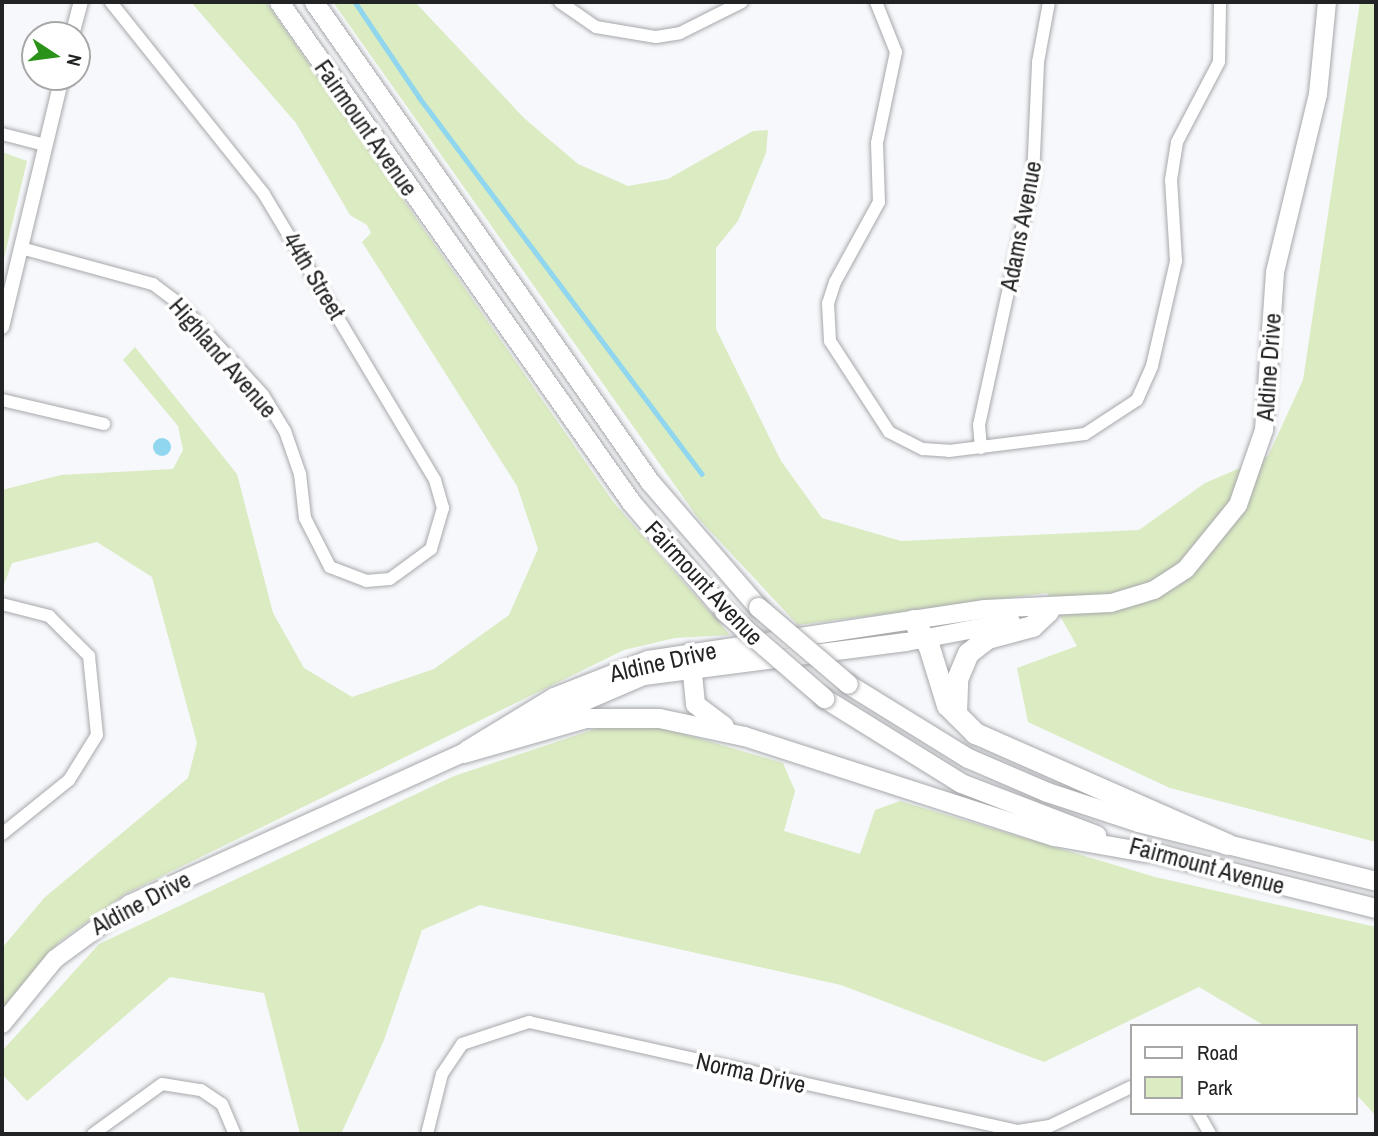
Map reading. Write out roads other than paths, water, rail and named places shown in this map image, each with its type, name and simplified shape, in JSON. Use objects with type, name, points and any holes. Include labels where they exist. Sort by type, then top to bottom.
[{"type":"highway","points":[[956,714],[957,679],[968,653],[987,638],[1032,626],[1048,611]]},
{"type":"highway","points":[[918,629],[943,698],[956,714],[986,740],[1227,844]]},
{"type":"main road","name":"Fairmount Avenue","points":[[279,2],[631,502],[724,611],[824,698],[961,783],[1145,852],[1376,908]]},
{"type":"main road","name":"Fairmount Avenue","points":[[314,2],[650,482],[758,607],[848,684],[968,758],[1047,792],[1227,844],[1376,881]]},
{"type":"main road","name":"Aldine Drive","points":[[2,1024],[55,959],[130,904],[463,753],[510,720],[596,677],[690,660],[1048,611],[1154,590],[1214,543],[1238,505],[1264,430],[1275,272],[1318,94],[1327,2]]},
{"type":"main road","points":[[690,660],[701,712],[744,736]]},
{"type":"main road","points":[[463,753],[612,714],[744,736],[1054,836],[1145,852]]},
{"type":"street","points":[[76,21],[81,2]]},
{"type":"street","name":"44th Street","points":[[111,2],[264,194],[435,480],[443,508],[438,536],[407,571]]},
{"type":"street","points":[[560,2],[596,27],[656,37],[680,33],[742,2]]},
{"type":"street","points":[[876,2],[896,52],[877,143],[878,202],[835,282],[828,303],[830,341],[889,432],[923,449],[981,448],[1085,434],[1137,400],[1152,366],[1176,261],[1171,180],[1177,142],[1219,62],[1220,2]]},
{"type":"street","name":"Adams Avenue","points":[[981,448],[979,425],[1033,178],[1038,62],[1049,2]]},
{"type":"street","points":[[2,327],[58,91]]},
{"type":"street","points":[[2,134],[45,145]]},
{"type":"street","name":"Highland Avenue","points":[[21,248],[153,284],[180,304],[262,395],[285,431],[300,474],[304,518],[330,567],[366,581],[407,571]]},
{"type":"street","points":[[2,400],[104,424]]},
{"type":"street","points":[[2,604],[49,616],[89,656],[97,735],[69,780],[2,834]]},
{"type":"street","name":"Norma Drive","points":[[427,1134],[442,1074],[463,1044],[528,1021],[1018,1131],[1050,1126],[1130,1087]]},
{"type":"street","points":[[93,1134],[162,1084],[201,1090],[222,1104],[235,1134]]},
{"type":"street","points":[[1199,1115],[1210,1134]]},
{"type":"water","points":[[162,438],[168,441],[171,447],[168,453],[162,456],[156,453],[153,447],[156,441]]},
{"type":"waterway","points":[[355,2],[419,97],[702,474]]}]
